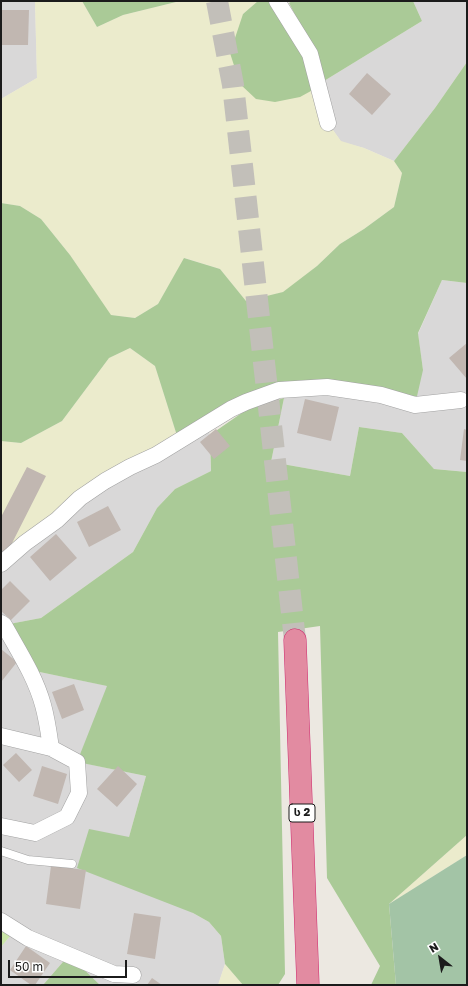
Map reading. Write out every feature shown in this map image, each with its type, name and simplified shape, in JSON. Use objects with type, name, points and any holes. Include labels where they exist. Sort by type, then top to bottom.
[{"type":"highway","name":"ს 2","points":[[296,640],[308,985]]},
{"type":"street","points":[[278,1],[310,54],[328,123]]},
{"type":"street","points":[[1,564],[25,543],[57,520],[80,498],[105,481],[130,467],[156,456],[231,409],[279,390],[327,387],[381,395],[415,405],[461,400]]},
{"type":"street","points":[[1,623],[30,670],[36,685],[44,707],[51,748]]},
{"type":"street","points":[[1,736],[51,748],[77,762],[79,793],[67,817],[35,833],[1,826]]},
{"type":"street","points":[[1,921],[28,938],[114,974],[133,975]]},
{"type":"lane","points":[[1,851],[28,860],[72,864]]},
{"type":"shaded area","points":[[1,1],[35,1],[37,78],[1,99]]},
{"type":"shaded area","points":[[413,1],[467,1],[467,62],[435,108],[394,161],[364,148],[341,142],[331,127],[336,123],[324,81],[422,21]]},
{"type":"shaded area","points":[[442,280],[467,283],[467,472],[434,469],[402,433],[359,427],[350,476],[271,462],[284,398],[279,390],[423,370],[418,334]]},
{"type":"shaded area","points":[[209,423],[211,471],[175,489],[157,508],[133,552],[41,618],[5,625],[30,670],[108,686],[78,762],[146,776],[129,837],[193,913],[209,922],[221,936],[225,964],[218,985],[100,985],[69,955],[43,985],[1,985],[1,947],[15,930],[1,921],[1,564],[57,520]]},
{"type":"green space","points":[[35,1],[82,1],[97,27],[123,15],[176,2],[258,1],[243,14],[320,86],[328,123],[341,141],[364,148],[394,161],[402,173],[394,207],[340,244],[317,266],[284,292],[246,301],[220,269],[185,258],[158,304],[135,318],[110,315],[70,255],[41,219],[20,206],[1,203],[1,99],[37,78]]},
{"type":"green space","points":[[82,1],[176,2],[123,15],[97,27]]},
{"type":"green space","points":[[258,1],[277,1],[320,86],[300,97],[275,102],[256,99],[240,84],[230,53],[243,14]]},
{"type":"green space","points":[[292,1],[413,1],[422,21],[324,81],[312,48],[289,3]]},
{"type":"green space","points":[[467,62],[467,283],[442,280],[418,333],[423,370],[415,405],[381,395],[279,390],[179,442],[155,366],[130,348],[109,358],[62,421],[21,443],[1,441],[1,203],[20,206],[41,219],[70,255],[111,315],[135,318],[158,304],[184,258],[220,269],[246,301],[283,292],[317,266],[340,244],[394,207],[402,173],[394,161],[435,108]]},
{"type":"green space","points":[[130,348],[155,366],[179,442],[130,467],[1,564],[1,441],[21,443],[62,421],[109,358]]},
{"type":"green space","points":[[284,398],[271,462],[350,476],[359,427],[402,433],[434,469],[467,472],[467,835],[389,904],[396,985],[371,985],[380,966],[327,878],[320,626],[278,632],[285,974],[278,985],[243,985],[225,964],[221,936],[209,922],[193,913],[77,868],[89,829],[129,837],[146,776],[77,762],[107,686],[30,670],[4,625],[41,618],[133,552],[157,508],[175,489],[211,471],[210,435],[246,410]]},
{"type":"green space","points":[[467,835],[467,855],[389,904]]},
{"type":"green space","points":[[467,855],[467,985],[396,985],[389,904]]},
{"type":"green space","points":[[1,921],[15,930],[1,947]]},
{"type":"green space","points":[[69,955],[100,985],[43,985]]},
{"type":"green space","points":[[225,964],[243,985],[218,985]]},
{"type":"building","points":[[1,10],[29,10],[28,45],[1,45]]},
{"type":"building","points":[[367,73],[391,94],[372,115],[349,94]]},
{"type":"building","points":[[467,343],[467,379],[449,358]]},
{"type":"building","points":[[305,399],[339,407],[331,441],[297,433]]},
{"type":"building","points":[[216,429],[230,446],[214,459],[200,442]]},
{"type":"building","points":[[464,429],[467,430],[467,461],[460,460]]},
{"type":"building","points":[[27,467],[46,476],[4,559],[1,557],[1,517]]},
{"type":"building","points":[[108,506],[121,530],[89,547],[77,522]]},
{"type":"building","points":[[56,534],[77,558],[50,581],[30,557]]},
{"type":"building","points":[[10,581],[30,601],[11,620],[1,611],[1,590]]},
{"type":"building","points":[[1,649],[17,662],[1,682]]},
{"type":"building","points":[[74,684],[84,710],[62,719],[52,692]]},
{"type":"building","points":[[16,753],[32,770],[19,782],[3,765]]},
{"type":"building","points":[[42,766],[67,774],[58,804],[33,796]]},
{"type":"building","points":[[118,766],[137,784],[117,807],[97,789]]},
{"type":"building","points":[[51,866],[86,870],[80,909],[46,904]]},
{"type":"building","points":[[134,913],[161,917],[155,959],[127,954]]},
{"type":"building","points":[[26,946],[50,963],[35,985],[31,985],[10,970]]},
{"type":"building","points":[[152,978],[162,985],[147,985]]},
{"type":"tunnel","points":[[217,1],[233,85],[295,640]]}]
